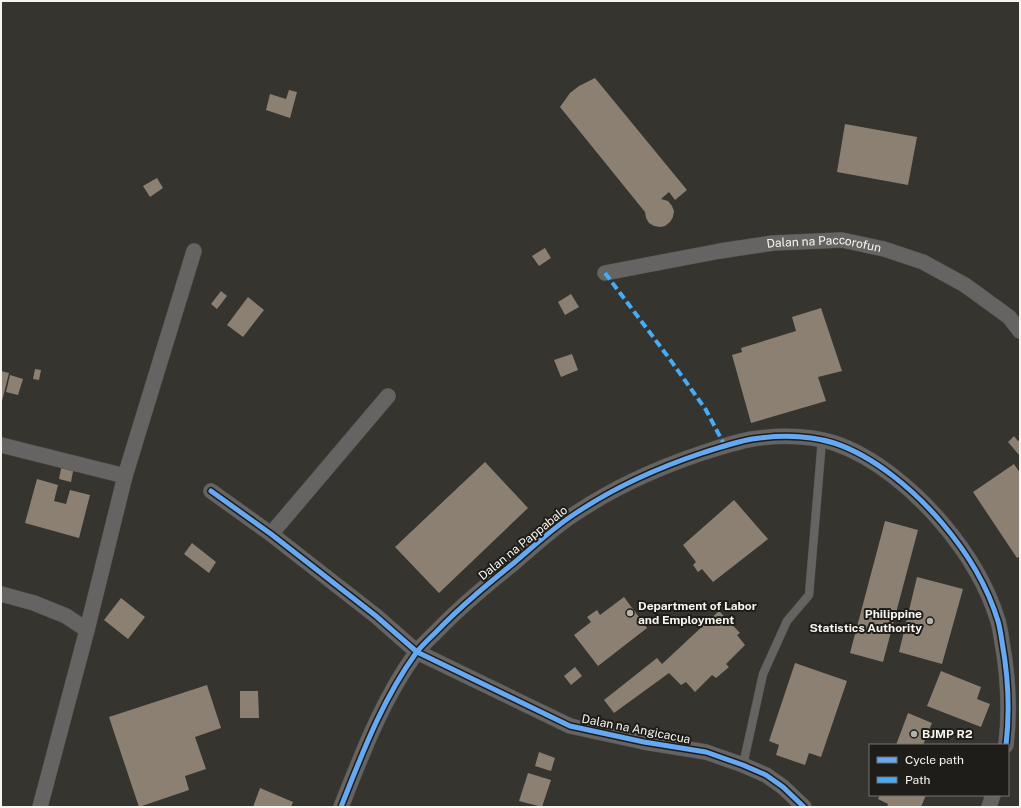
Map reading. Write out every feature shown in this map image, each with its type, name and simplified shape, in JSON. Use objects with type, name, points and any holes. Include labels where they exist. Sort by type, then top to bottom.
[{"type":"street","name":"Dalan na Paccorofun","points":[[605,274],[720,251],[773,243],[842,240],[884,249],[923,262],[965,285],[1009,317],[1020,331]]},
{"type":"street","points":[[40,807],[87,630],[125,476],[194,251]]},
{"type":"street","points":[[271,534],[388,396]]},
{"type":"street","name":"Dalan na Pappabalo","points":[[341,807],[369,736],[389,696],[417,652],[457,610],[574,514],[612,490],[640,476],[683,460],[752,439],[800,436],[822,440],[845,447],[862,455],[890,473],[924,502],[951,533],[982,583],[998,622],[1005,659],[1011,743]]},
{"type":"street","points":[[1,445],[125,476]]},
{"type":"street","name":"Dalan na Angicacua","points":[[211,491],[271,534],[376,616],[417,652],[570,726],[644,742],[706,752],[743,765],[766,775],[783,787],[804,807]]},
{"type":"street","points":[[1,594],[34,602],[66,616],[87,630]]},
{"type":"street","points":[[989,807],[993,796]]},
{"type":"lane","points":[[743,765],[763,674],[787,621],[809,595],[822,440]]},
{"type":"building","points":[[595,78],[687,190],[675,200],[669,192],[661,199],[668,201],[674,211],[670,222],[665,226],[654,226],[649,223],[645,212],[560,107],[570,93],[579,86]]},
{"type":"building","points":[[289,90],[297,92],[290,118],[266,110],[270,94],[286,99]]},
{"type":"building","points":[[845,124],[917,137],[908,185],[837,172]]},
{"type":"building","points":[[157,178],[163,188],[150,197],[143,186]]},
{"type":"building","points":[[545,248],[551,258],[539,266],[532,256]]},
{"type":"building","points":[[221,291],[227,296],[217,309],[211,304]]},
{"type":"building","points":[[571,294],[579,307],[565,315],[558,302]]},
{"type":"building","points":[[248,297],[264,310],[243,337],[227,325]]},
{"type":"building","points":[[821,308],[842,371],[818,377],[826,401],[751,423],[732,355],[742,352],[741,348],[796,331],[792,317]]},
{"type":"building","points":[[572,354],[578,370],[561,377],[554,360]]},
{"type":"building","points":[[35,369],[41,370],[39,380],[33,379]]},
{"type":"building","points":[[1,371],[9,373],[2,401],[1,401]]},
{"type":"building","points":[[10,375],[23,379],[18,395],[6,392]]},
{"type":"building","points":[[1014,436],[1018,441],[1020,439],[1020,456],[1008,442]]},
{"type":"building","points":[[485,462],[528,508],[439,593],[395,547]]},
{"type":"building","points":[[62,464],[74,466],[71,482],[59,479]]},
{"type":"building","points":[[1014,464],[1020,473],[1020,556],[1017,558],[973,492]]},
{"type":"building","points":[[37,479],[58,485],[54,501],[66,504],[70,490],[90,495],[79,538],[25,523]]},
{"type":"building","points":[[734,500],[768,539],[713,582],[702,569],[698,572],[693,565],[696,562],[683,545]]},
{"type":"building","points":[[885,521],[918,530],[883,662],[850,653]]},
{"type":"building","points":[[192,543],[216,562],[209,573],[184,554]]},
{"type":"building","name":"Philippine Statistics Authority","points":[[917,577],[963,589],[942,664],[899,652]]},
{"type":"building","points":[[624,597],[647,628],[598,666],[574,635],[591,622],[587,617],[597,610],[600,615]]},
{"type":"building","points":[[121,598],[145,617],[128,639],[104,620]]},
{"type":"building","points":[[719,611],[740,633],[737,635],[745,645],[726,664],[729,667],[716,678],[712,675],[695,692],[686,682],[681,685],[669,673],[614,713],[604,700],[657,658],[662,664]]},
{"type":"building","points":[[795,663],[847,681],[821,757],[809,753],[805,765],[776,755],[779,745],[769,741]]},
{"type":"building","points":[[575,667],[582,676],[571,685],[564,676]]},
{"type":"building","points":[[941,671],[981,687],[977,699],[990,704],[981,727],[927,706]]},
{"type":"building","points":[[207,685],[221,728],[195,737],[206,769],[185,776],[189,790],[139,807],[109,717]]},
{"type":"building","points":[[240,691],[258,691],[259,718],[240,718]]},
{"type":"building","name":"BJMP R2","points":[[908,713],[932,723],[923,744],[896,744]]},
{"type":"building","points":[[539,752],[555,758],[551,771],[535,766]]},
{"type":"building","points":[[528,773],[551,780],[542,807],[519,801]]},
{"type":"building","points":[[260,788],[293,802],[291,807],[253,807]]},
{"type":"building","points":[[880,796],[926,796],[921,807],[887,807],[888,804],[878,799]]},
{"type":"marked path","points":[[605,273],[706,410],[725,446]]},
{"type":"cycle path","points":[[341,807],[383,708],[393,689],[416,653],[423,644],[475,595],[545,536],[576,513],[606,495],[653,472],[685,459],[733,443],[752,439],[783,436],[824,440],[864,456],[907,487],[931,511],[959,545],[982,582],[999,624],[1006,667],[1008,693],[1006,744]]},
{"type":"cycle path","points":[[211,491],[271,534],[376,616],[417,652],[570,726],[644,742],[706,752],[743,765],[766,775],[783,787],[804,807]]},
{"type":"place","name":"Department of Labor and Employment","points":[[630,613]]},
{"type":"place","name":"Philippine Statistics Authority","points":[[930,621]]},
{"type":"place","name":"BJMP R2","points":[[914,734]]}]
